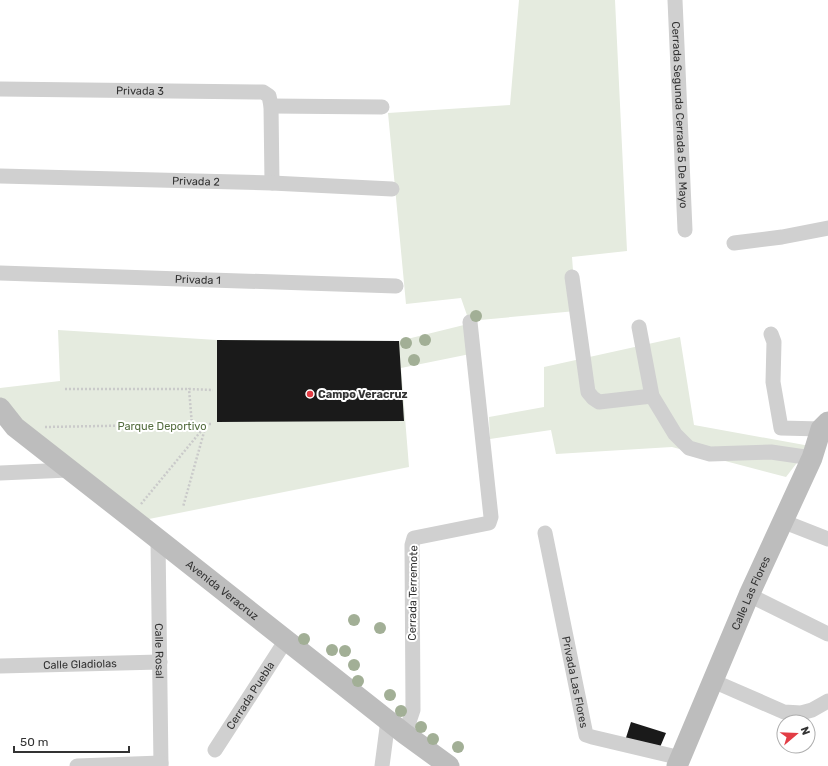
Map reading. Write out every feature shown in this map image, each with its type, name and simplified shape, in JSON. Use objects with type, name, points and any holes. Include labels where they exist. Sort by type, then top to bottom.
[{"type":"street","name":"Cerrada Segunda Cerrada 5 De Mayo","points":[[675,0],[686,230]]},
{"type":"street","name":"Privada 3","points":[[0,89],[263,92],[269,96],[271,106]]},
{"type":"street","points":[[272,183],[271,106],[382,107]]},
{"type":"street","name":"Privada 2","points":[[0,176],[272,183],[392,189]]},
{"type":"street","points":[[734,243],[782,237],[828,228]]},
{"type":"street","name":"Privada 1","points":[[0,273],[396,286]]},
{"type":"street","points":[[572,277],[588,392],[592,398],[599,402],[652,396]]},
{"type":"street","name":"Cerrada Terremote","points":[[404,734],[412,710],[412,545],[414,538],[489,523],[492,517],[470,322]]},
{"type":"street","points":[[639,327],[652,396],[675,434],[689,448],[710,454],[771,452],[812,458]]},
{"type":"street","points":[[771,334],[774,342],[773,382],[781,428],[824,426]]},
{"type":"street","name":"Avenida Veracruz","points":[[0,408],[15,428],[130,516],[158,540],[404,734],[449,766]]},
{"type":"street","name":"Calle Las Flores","points":[[679,762],[749,595],[812,458],[824,426]]},
{"type":"street","points":[[0,473],[68,470]]},
{"type":"street","points":[[782,521],[828,539]]},
{"type":"street","name":"Privada Las Flores","points":[[545,533],[586,735],[679,762]]},
{"type":"street","name":"Calle Rosal","points":[[158,540],[161,764]]},
{"type":"street","points":[[749,595],[828,634]]},
{"type":"street","name":"Cerrada Puebla","points":[[215,750],[286,640]]},
{"type":"street","name":"Calle Gladiolas","points":[[0,666],[160,662]]},
{"type":"street","points":[[713,681],[784,712],[801,713],[812,710],[828,701]]},
{"type":"street","points":[[382,766],[388,720]]},
{"type":"street","points":[[77,766],[161,764]]},
{"type":"path","points":[[65,389],[213,390]]},
{"type":"path","points":[[189,389],[192,425]]},
{"type":"path","points":[[15,428],[212,424]]},
{"type":"path","points":[[183,507],[206,425]]},
{"type":"path","points":[[130,516],[206,425]]},
{"type":"green space","points":[[519,0],[615,0],[627,251],[572,257],[576,311],[469,321],[461,298],[406,304],[388,113],[510,105]]},
{"type":"green space","name":"Parque Deportivo","points":[[472,323],[475,353],[401,368],[409,467],[139,521],[0,412],[0,388],[60,381],[58,330],[217,340],[399,341]]},
{"type":"green space","points":[[680,337],[694,425],[810,446],[786,477],[672,447],[556,454],[551,430],[490,439],[489,417],[544,407],[544,367]]},
{"type":"building","name":"Campo Veracruz","points":[[217,340],[399,341],[404,421],[217,422]]},
{"type":"building","points":[[631,722],[666,733],[658,752],[624,744]]},
{"type":"place","name":"Campo Veracruz","points":[[310,394]]}]
